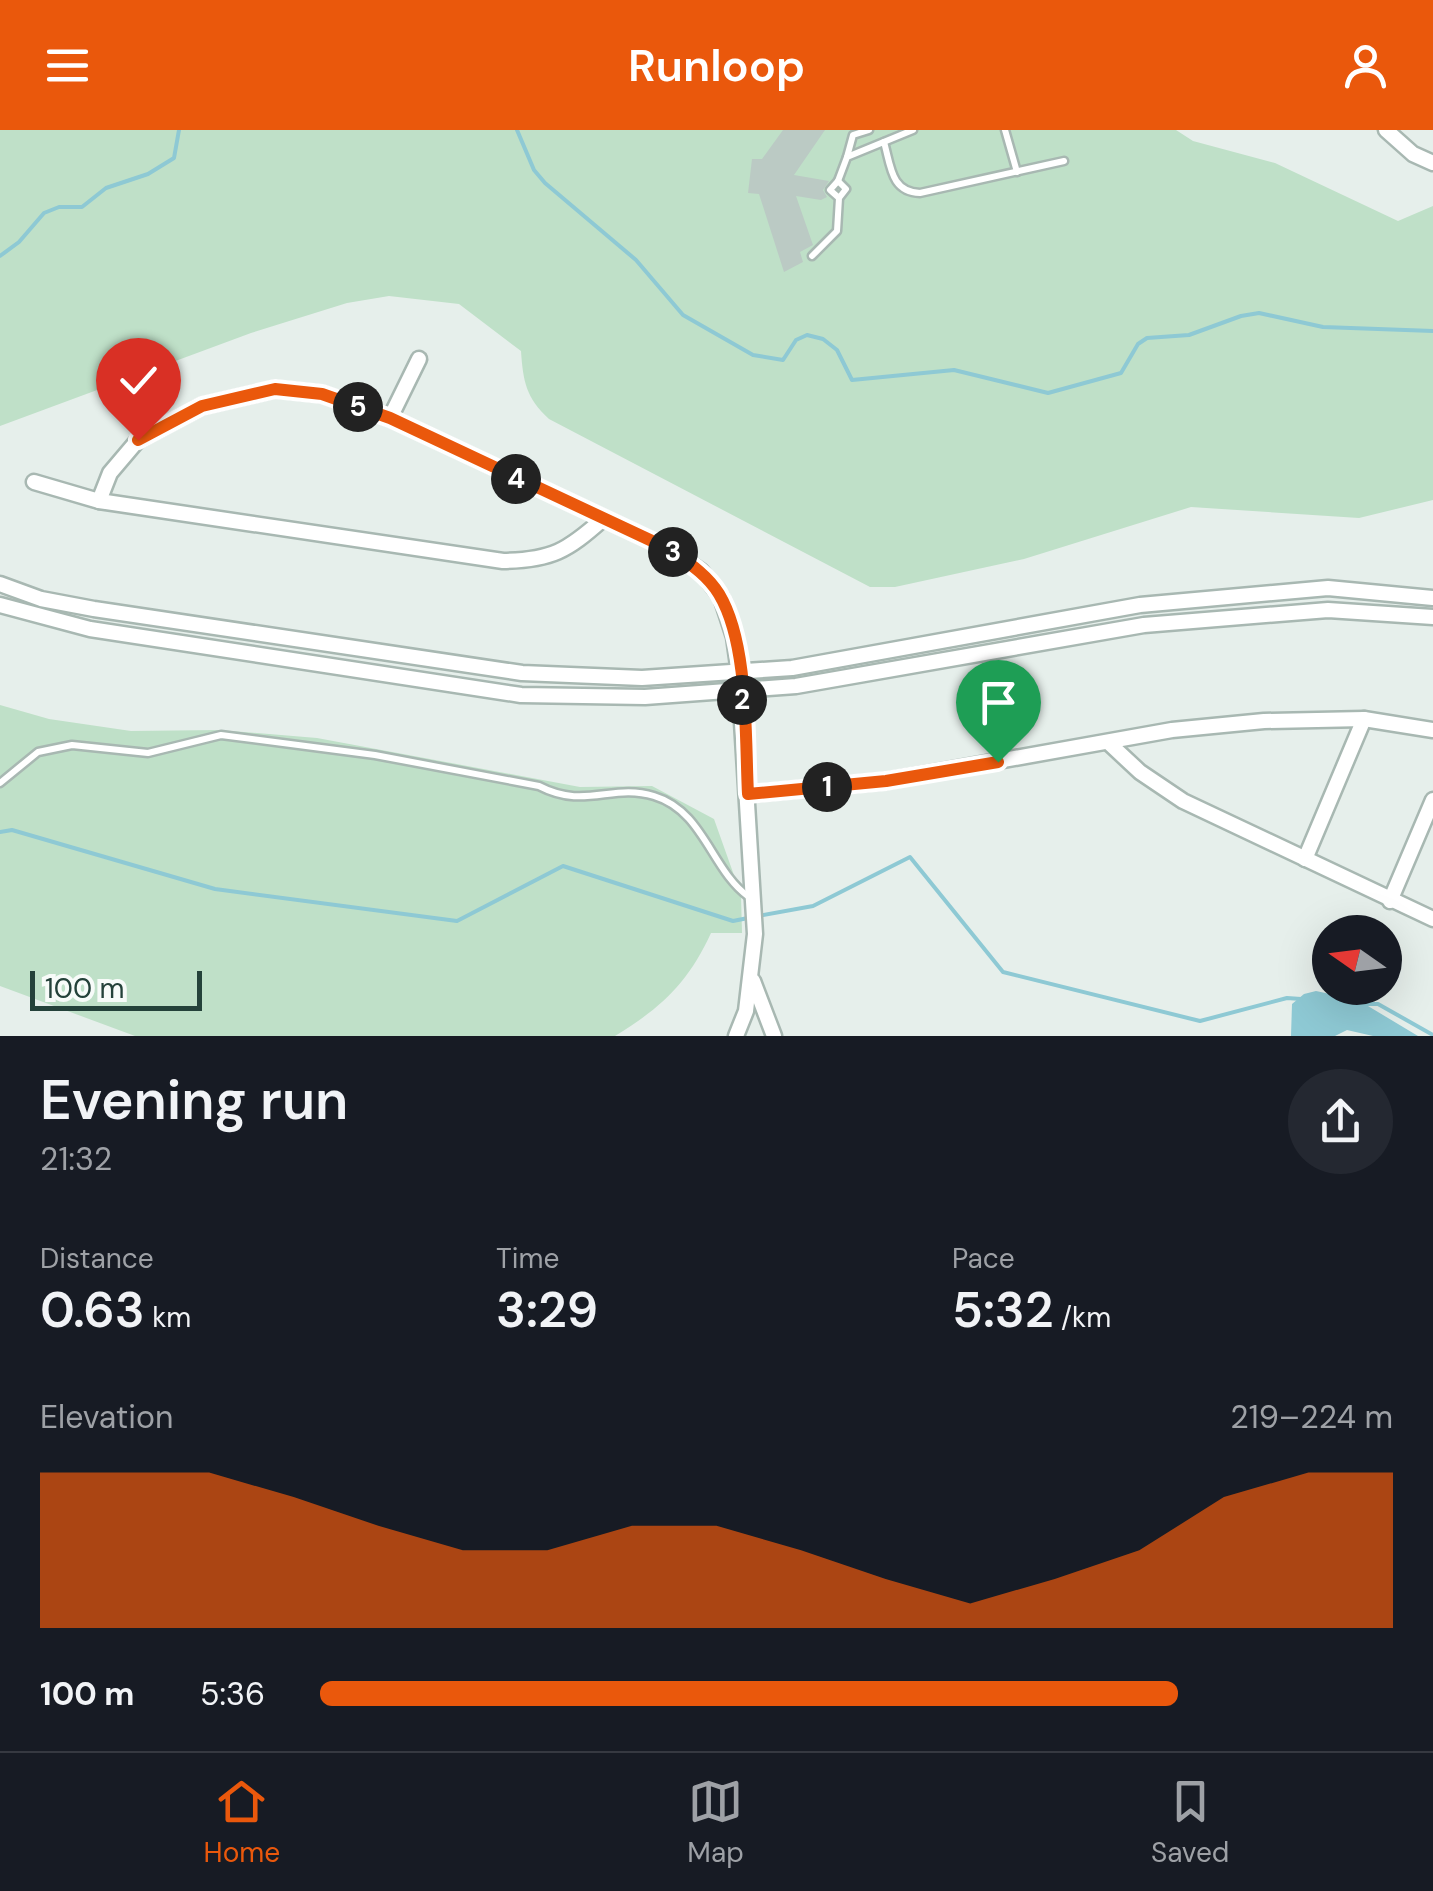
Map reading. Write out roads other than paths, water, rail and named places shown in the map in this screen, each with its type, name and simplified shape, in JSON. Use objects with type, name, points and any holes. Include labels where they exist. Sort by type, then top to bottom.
[{"type":"street","points":[[1386,130],[1414,154],[1433,163]]},
{"type":"street","points":[[390,418],[420,359]]},
{"type":"street","points":[[100,501],[110,473],[138,440],[202,406],[275,389],[322,394],[390,418],[667,548],[702,571],[721,597],[734,637],[742,691],[755,934],[746,1011],[736,1036]]},
{"type":"street","points":[[34,482],[100,501],[503,561],[538,560],[568,550],[603,519]]},
{"type":"street","points":[[0,584],[41,599],[94,609],[522,673],[642,678],[792,668],[1140,605],[1328,588],[1433,598]]},
{"type":"street","points":[[0,605],[90,629],[521,694],[644,697],[796,686],[1144,625],[1328,610],[1433,618]]},
{"type":"street","points":[[748,794],[886,781],[1172,730],[1264,721],[1364,719],[1433,730]]},
{"type":"street","points":[[1304,860],[1364,719]]},
{"type":"street","points":[[1110,744],[1140,772],[1183,801],[1433,919]]},
{"type":"street","points":[[1390,901],[1433,800]]},
{"type":"street","points":[[752,977],[774,1036]]},
{"type":"lane","points":[[812,256],[838,231],[838,198],[846,189],[838,181],[854,135],[869,130]]},
{"type":"lane","points":[[847,157],[913,130]]},
{"type":"lane","points":[[1005,130],[1017,172]]},
{"type":"lane","points":[[884,142],[897,187],[905,192],[920,193],[1064,161]]},
{"type":"lane","points":[[0,783],[38,752],[102,746],[132,754],[148,753],[221,736],[375,755],[539,786],[560,798],[653,795],[678,809],[701,832],[739,890],[754,904]]},
{"type":"water","points":[[1312,992],[1312,1005],[1366,1005],[1418,1036],[1373,1036],[1347,1030],[1335,1036],[1291,1036],[1292,1004]]},
{"type":"waterway","points":[[0,256],[19,242],[44,213],[59,207],[82,207],[106,188],[148,174],[174,158],[179,130]]},
{"type":"waterway","points":[[517,130],[534,170],[545,183],[636,260],[683,315],[753,355],[783,360],[796,340],[807,335],[823,339],[837,350],[852,380],[954,370],[1048,393],[1121,373],[1138,344],[1147,338],[1189,335],[1259,313],[1323,327],[1433,331]]},
{"type":"waterway","points":[[0,832],[12,830],[215,889],[457,921],[563,866],[733,921],[748,918]]},
{"type":"waterway","points":[[758,916],[813,906],[910,857],[1003,972],[1200,1021],[1287,998],[1301,999]]},
{"type":"waterway","points":[[1380,1005],[1433,1035]]}]
